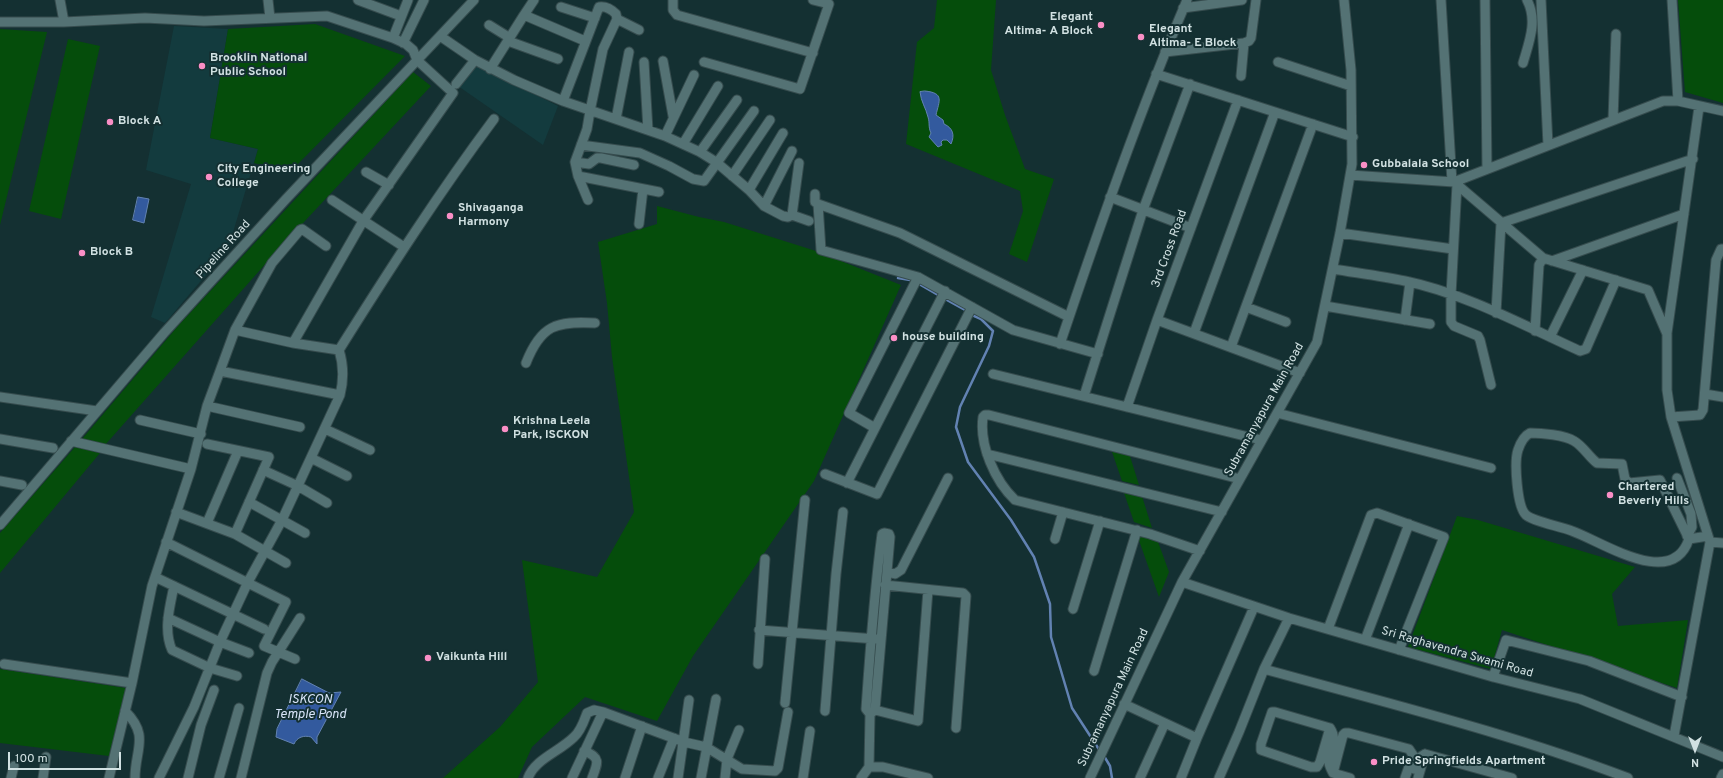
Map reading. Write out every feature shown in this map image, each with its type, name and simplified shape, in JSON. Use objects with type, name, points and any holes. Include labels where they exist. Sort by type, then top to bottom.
[{"type":"street","points":[[60,0],[64,22]]},
{"type":"street","points":[[268,0],[270,18]]},
{"type":"street","points":[[358,0],[401,16]]},
{"type":"street","points":[[393,38],[408,0]]},
{"type":"street","points":[[403,43],[424,0]]},
{"type":"street","name":"Pipeline Road","points":[[1,521],[72,441],[164,333],[275,211],[474,0]]},
{"type":"street","points":[[490,69],[534,0]]},
{"type":"street","points":[[673,0],[673,10],[677,15],[813,53]]},
{"type":"street","points":[[704,62],[800,89],[829,4],[813,0]]},
{"type":"street","points":[[1060,344],[1110,197],[1156,74],[1185,4],[1242,0]]},
{"type":"street","points":[[1165,52],[1244,43],[1249,41],[1251,38],[1256,0]]},
{"type":"street","name":"Subramanyapura Main Road","points":[[1090,778],[1112,728],[1182,582],[1317,342],[1340,233],[1350,175],[1353,137],[1351,86],[1344,0]]},
{"type":"street","points":[[1441,0],[1454,183],[1451,322],[1454,326],[1478,336],[1491,385]]},
{"type":"street","points":[[1485,0],[1487,169]]},
{"type":"street","points":[[1523,63],[1532,32],[1533,20],[1532,8],[1527,0]]},
{"type":"street","points":[[1541,0],[1548,145]]},
{"type":"street","points":[[1672,0],[1678,101]]},
{"type":"street","points":[[563,101],[599,7],[604,6],[616,14],[617,18],[638,30]]},
{"type":"street","points":[[561,7],[595,18]]},
{"type":"street","points":[[524,15],[585,41]]},
{"type":"street","points":[[0,22],[64,22],[145,18],[204,21],[327,16],[393,38],[403,43],[413,50],[417,60],[453,93],[364,221],[293,343]]},
{"type":"street","points":[[588,200],[578,176],[575,162],[588,129],[590,111],[603,49],[617,18]]},
{"type":"street","points":[[489,24],[509,39],[558,59]]},
{"type":"street","points":[[1612,120],[1616,34]]},
{"type":"street","points":[[440,36],[490,69],[563,101],[665,136],[700,152],[716,162],[749,190],[764,206],[783,216],[788,217],[792,215],[809,221]]},
{"type":"street","points":[[1241,76],[1244,43]]},
{"type":"street","points":[[616,119],[629,52]]},
{"type":"street","points":[[456,84],[475,60]]},
{"type":"street","points":[[663,61],[673,116]]},
{"type":"street","points":[[644,62],[648,100],[648,130]]},
{"type":"street","points":[[1278,62],[1351,86]]},
{"type":"street","points":[[1156,74],[1353,137]]},
{"type":"street","points":[[665,136],[673,116],[694,75]]},
{"type":"street","points":[[1084,396],[1143,210],[1190,84]]},
{"type":"street","points":[[683,144],[718,86]]},
{"type":"street","points":[[700,152],[737,100]]},
{"type":"street","name":"3rd Cross Road","points":[[1127,407],[1157,320],[1238,100]]},
{"type":"street","points":[[1350,175],[1454,183],[1663,100],[1678,101],[1723,110]]},
{"type":"street","points":[[1674,736],[1709,539],[1671,417],[1667,390],[1667,334],[1693,159],[1699,106]]},
{"type":"street","points":[[581,146],[640,154],[669,166],[693,179],[704,181],[754,110]]},
{"type":"street","points":[[1194,334],[1275,112]]},
{"type":"street","points":[[159,778],[194,707],[220,642],[248,582],[282,520],[340,394],[343,364],[339,350],[404,247],[494,119]]},
{"type":"street","points":[[732,176],[770,120]]},
{"type":"street","points":[[1231,347],[1313,124]]},
{"type":"street","points":[[749,190],[783,133]]},
{"type":"street","points":[[764,206],[792,152]]},
{"type":"street","points":[[575,162],[589,164],[597,158],[601,158],[634,165]]},
{"type":"street","points":[[1501,223],[1693,159]]},
{"type":"street","points":[[792,215],[799,163]]},
{"type":"street","points":[[366,172],[389,185]]},
{"type":"street","points":[[578,176],[660,192]]},
{"type":"street","points":[[1454,183],[1547,260],[1648,290],[1667,334]]},
{"type":"street","points":[[639,224],[643,189]]},
{"type":"street","points":[[814,194],[818,204],[821,250],[918,277],[1013,330],[1098,354]]},
{"type":"street","points":[[1110,197],[1191,228]]},
{"type":"street","points":[[332,200],[404,247]]},
{"type":"street","points":[[818,204],[900,233],[1069,317]]},
{"type":"street","points":[[1535,331],[1539,265],[1547,260],[1684,214]]},
{"type":"street","points":[[1496,313],[1501,223]]},
{"type":"street","points":[[109,778],[132,683],[155,576],[191,469],[207,406],[235,330],[272,263],[300,230],[302,229],[326,246]]},
{"type":"street","points":[[1340,233],[1453,249]]},
{"type":"street","points":[[1671,417],[1700,415],[1703,410],[1716,260],[1723,249]]},
{"type":"street","points":[[1332,269],[1410,282],[1451,295],[1496,313],[1580,351],[1586,349],[1616,280]]},
{"type":"street","points":[[1550,338],[1583,270]]},
{"type":"street","points":[[875,428],[849,413],[918,277]]},
{"type":"street","points":[[1405,320],[1410,282]]},
{"type":"street","points":[[847,482],[945,291]]},
{"type":"street","points":[[1325,306],[1430,324]]},
{"type":"street","points":[[825,474],[877,494],[972,307]]},
{"type":"street","points":[[1246,307],[1286,322]]},
{"type":"street","points":[[1157,320],[1300,373]]},
{"type":"street","points":[[526,363],[532,348],[541,337],[559,324],[572,322],[595,323]]},
{"type":"street","points":[[235,330],[293,343],[339,350]]},
{"type":"street","points":[[220,371],[340,394]]},
{"type":"street","points":[[993,374],[1261,440]]},
{"type":"street","points":[[1705,394],[1723,397]]},
{"type":"street","points":[[0,396],[97,411]]},
{"type":"street","points":[[207,406],[300,427]]},
{"type":"street","points":[[1277,413],[1491,468]]},
{"type":"street","points":[[1200,551],[1137,530],[1016,500],[1006,489],[987,454],[982,438],[981,427],[983,417],[986,415],[1240,478]]},
{"type":"street","points":[[140,420],[201,434]]},
{"type":"street","points":[[325,429],[370,450]]},
{"type":"street","points":[[1677,478],[1691,514],[1692,527],[1681,555],[1666,562],[1655,562],[1637,559],[1566,528],[1531,519],[1524,512],[1520,503],[1516,460],[1518,450],[1525,436],[1530,433],[1540,433],[1575,441],[1597,463],[1622,464],[1626,479],[1629,483],[1660,480],[1688,537]]},
{"type":"street","points":[[0,439],[54,448]]},
{"type":"street","points":[[72,441],[191,469]]},
{"type":"street","points":[[207,444],[269,457],[235,534]]},
{"type":"street","points":[[207,523],[238,451]]},
{"type":"street","points":[[987,454],[1222,512]]},
{"type":"street","points":[[311,458],[347,476]]},
{"type":"street","points":[[263,470],[298,486],[327,502]]},
{"type":"street","points":[[887,572],[895,574],[901,570],[948,478]]},
{"type":"street","points":[[0,481],[22,485]]},
{"type":"street","points":[[528,778],[531,770],[539,761],[552,754],[576,736],[587,713],[594,710],[684,742],[706,747],[727,759],[741,773],[775,771],[778,768],[787,708],[792,632],[805,500]]},
{"type":"street","points":[[249,502],[305,533]]},
{"type":"street","points":[[176,512],[235,534],[286,563]]},
{"type":"street","points":[[825,711],[836,574],[843,512]]},
{"type":"street","points":[[1055,539],[1063,512]]},
{"type":"street","points":[[1328,629],[1371,515],[1377,513],[1443,536],[1444,538],[1399,650]]},
{"type":"street","points":[[1073,610],[1100,521]]},
{"type":"street","points":[[1365,640],[1409,524]]},
{"type":"street","points":[[1094,671],[1137,530]]},
{"type":"street","points":[[862,778],[869,767],[873,712],[890,537],[889,534],[882,534],[870,639],[866,709],[873,712],[918,721],[928,590]]},
{"type":"street","points":[[1688,537],[1709,539],[1723,543]]},
{"type":"street","points":[[166,542],[286,602],[264,646],[295,659]]},
{"type":"street","points":[[758,664],[759,630],[765,559]]},
{"type":"street","points":[[155,576],[264,629]]},
{"type":"street","name":"Sri Raghavendra Swami Road","points":[[1182,582],[1289,618],[1494,677],[1580,699],[1723,757]]},
{"type":"street","points":[[885,585],[963,593],[966,596],[956,728]]},
{"type":"street","points":[[174,586],[168,618],[169,643],[172,650],[210,668],[237,676]]},
{"type":"street","points":[[1181,778],[1254,607]]},
{"type":"street","points":[[168,618],[220,642],[249,653]]},
{"type":"street","points":[[241,778],[267,673],[278,652],[300,618]]},
{"type":"street","points":[[1219,778],[1264,669],[1289,618]]},
{"type":"street","points":[[759,630],[880,640]]},
{"type":"street","points":[[1494,677],[1506,640],[1589,661],[1682,697]]},
{"type":"street","points":[[4,664],[132,683]]},
{"type":"street","points":[[1264,669],[1464,725],[1586,762],[1628,778]]},
{"type":"street","points":[[188,778],[201,725],[214,690]]},
{"type":"street","points":[[701,778],[716,699]]},
{"type":"street","points":[[678,778],[689,700]]},
{"type":"street","points":[[1124,704],[1197,738]]},
{"type":"street","points":[[219,778],[239,708]]},
{"type":"street","points":[[125,711],[133,718],[139,728],[140,745],[135,767],[135,778]]},
{"type":"street","points":[[572,778],[603,712]]},
{"type":"street","points":[[1272,712],[1330,728],[1320,762],[1317,767],[1261,750],[1260,744],[1272,712]]},
{"type":"street","points":[[1140,778],[1164,723]]},
{"type":"street","points":[[624,778],[642,726]]},
{"type":"street","points":[[1330,728],[1334,739],[1328,761],[1333,773]]},
{"type":"street","points":[[725,778],[727,759],[739,730]]},
{"type":"street","points":[[803,778],[810,732]]},
{"type":"street","points":[[1333,773],[1343,735],[1349,733],[1409,749],[1413,755],[1405,778]]},
{"type":"street","points":[[658,778],[674,738]]},
{"type":"street","points":[[584,751],[593,754],[597,759],[597,764],[592,778]]},
{"type":"street","points":[[1418,778],[1426,754]]},
{"type":"street","points":[[1411,778],[1417,758],[1426,754],[1490,775],[1512,778]]},
{"type":"street","points":[[43,778],[46,756]]},
{"type":"street","points":[[11,778],[14,766]]},
{"type":"street","points":[[869,767],[884,767],[912,776],[928,778]]},
{"type":"street","points":[[1333,773],[1350,778]]},
{"type":"street","points":[[1721,778],[1723,774]]},
{"type":"shaded area","name":"City Engineering College","points":[[174,26],[228,29],[210,138],[258,149],[228,249],[165,323],[151,317],[191,184],[146,170]]},
{"type":"shaded area","points":[[473,60],[512,83],[558,106],[543,145],[458,86]]},
{"type":"green space","points":[[937,0],[996,0],[991,70],[1005,115],[1025,169],[1054,179],[1027,262],[1009,254],[1023,211],[1020,191],[906,144],[917,42],[934,28]]},
{"type":"green space","points":[[1678,0],[1723,0],[1723,103],[1685,92]]},
{"type":"green space","points":[[315,24],[405,56],[290,172],[254,163],[258,149],[210,138],[228,29]]},
{"type":"green space","points":[[0,29],[47,32],[0,225]]},
{"type":"green space","points":[[68,39],[100,46],[61,219],[29,211]]},
{"type":"green space","points":[[413,72],[431,86],[276,252],[105,445],[82,439],[178,326]]},
{"type":"green space","points":[[657,206],[724,222],[816,251],[901,285],[814,481],[693,656],[657,721],[585,697],[532,747],[518,778],[443,778],[500,727],[538,682],[522,560],[597,577],[634,512],[612,357],[607,303],[598,242],[657,224]]},
{"type":"green space","points":[[75,447],[100,453],[0,573],[0,533]]},
{"type":"green space","points":[[1111,449],[1129,453],[1139,485],[1122,481]]},
{"type":"green space","points":[[1123,490],[1141,493],[1152,528],[1134,522]]},
{"type":"green space","points":[[1457,516],[1478,520],[1635,567],[1612,594],[1618,626],[1688,620],[1677,688],[1502,630],[1491,669],[1408,647]]},
{"type":"green space","points":[[1136,532],[1157,539],[1169,572],[1159,597]]},
{"type":"green space","points":[[0,669],[126,688],[109,756],[0,743]]},
{"type":"water","points":[[925,91],[936,94],[939,98],[936,115],[943,120],[944,124],[951,130],[953,138],[951,144],[947,140],[943,140],[941,142],[942,145],[938,147],[929,137],[931,133],[929,119],[921,99],[920,92]]},
{"type":"water","points":[[138,197],[149,199],[144,223],[133,220]]},
{"type":"water","name":"ISKCON Temple Pond","points":[[302,679],[329,693],[341,692],[317,737],[317,744],[311,737],[308,736],[299,738],[294,744],[276,737],[277,729]]},
{"type":"waterway","points":[[898,278],[910,280]]},
{"type":"waterway","points":[[919,284],[938,295]]},
{"type":"waterway","points":[[945,299],[965,310]]},
{"type":"waterway","points":[[972,315],[981,319],[993,331],[989,346],[960,407],[956,427],[968,462],[1011,520],[1034,557],[1050,604],[1051,637],[1072,708],[1100,751]]},
{"type":"waterway","points":[[1104,756],[1110,766],[1112,778]]},
{"type":"place","name":"Elegant Altima- A Block","points":[[1101,25]]},
{"type":"place","name":"Elegant Altima- E Block","points":[[1141,37]]},
{"type":"place","name":"Brooklin National Public School","points":[[202,66]]},
{"type":"place","name":"Block A","points":[[110,122]]},
{"type":"place","name":"Gubbalala School","points":[[1364,165]]},
{"type":"place","name":"City Engineering College","points":[[209,177]]},
{"type":"place","name":"Shivaganga Harmony","points":[[450,216]]},
{"type":"place","name":"Block B","points":[[82,253]]},
{"type":"place","name":"house building","points":[[894,338]]},
{"type":"place","name":"Krishna Leela Park, ISCKON","points":[[505,429]]},
{"type":"place","name":"Chartered Beverly Hills","points":[[1610,495]]},
{"type":"place","name":"Vaikunta Hill","points":[[428,658]]},
{"type":"place","name":"Pride Springfields Apartment","points":[[1374,762]]}]
